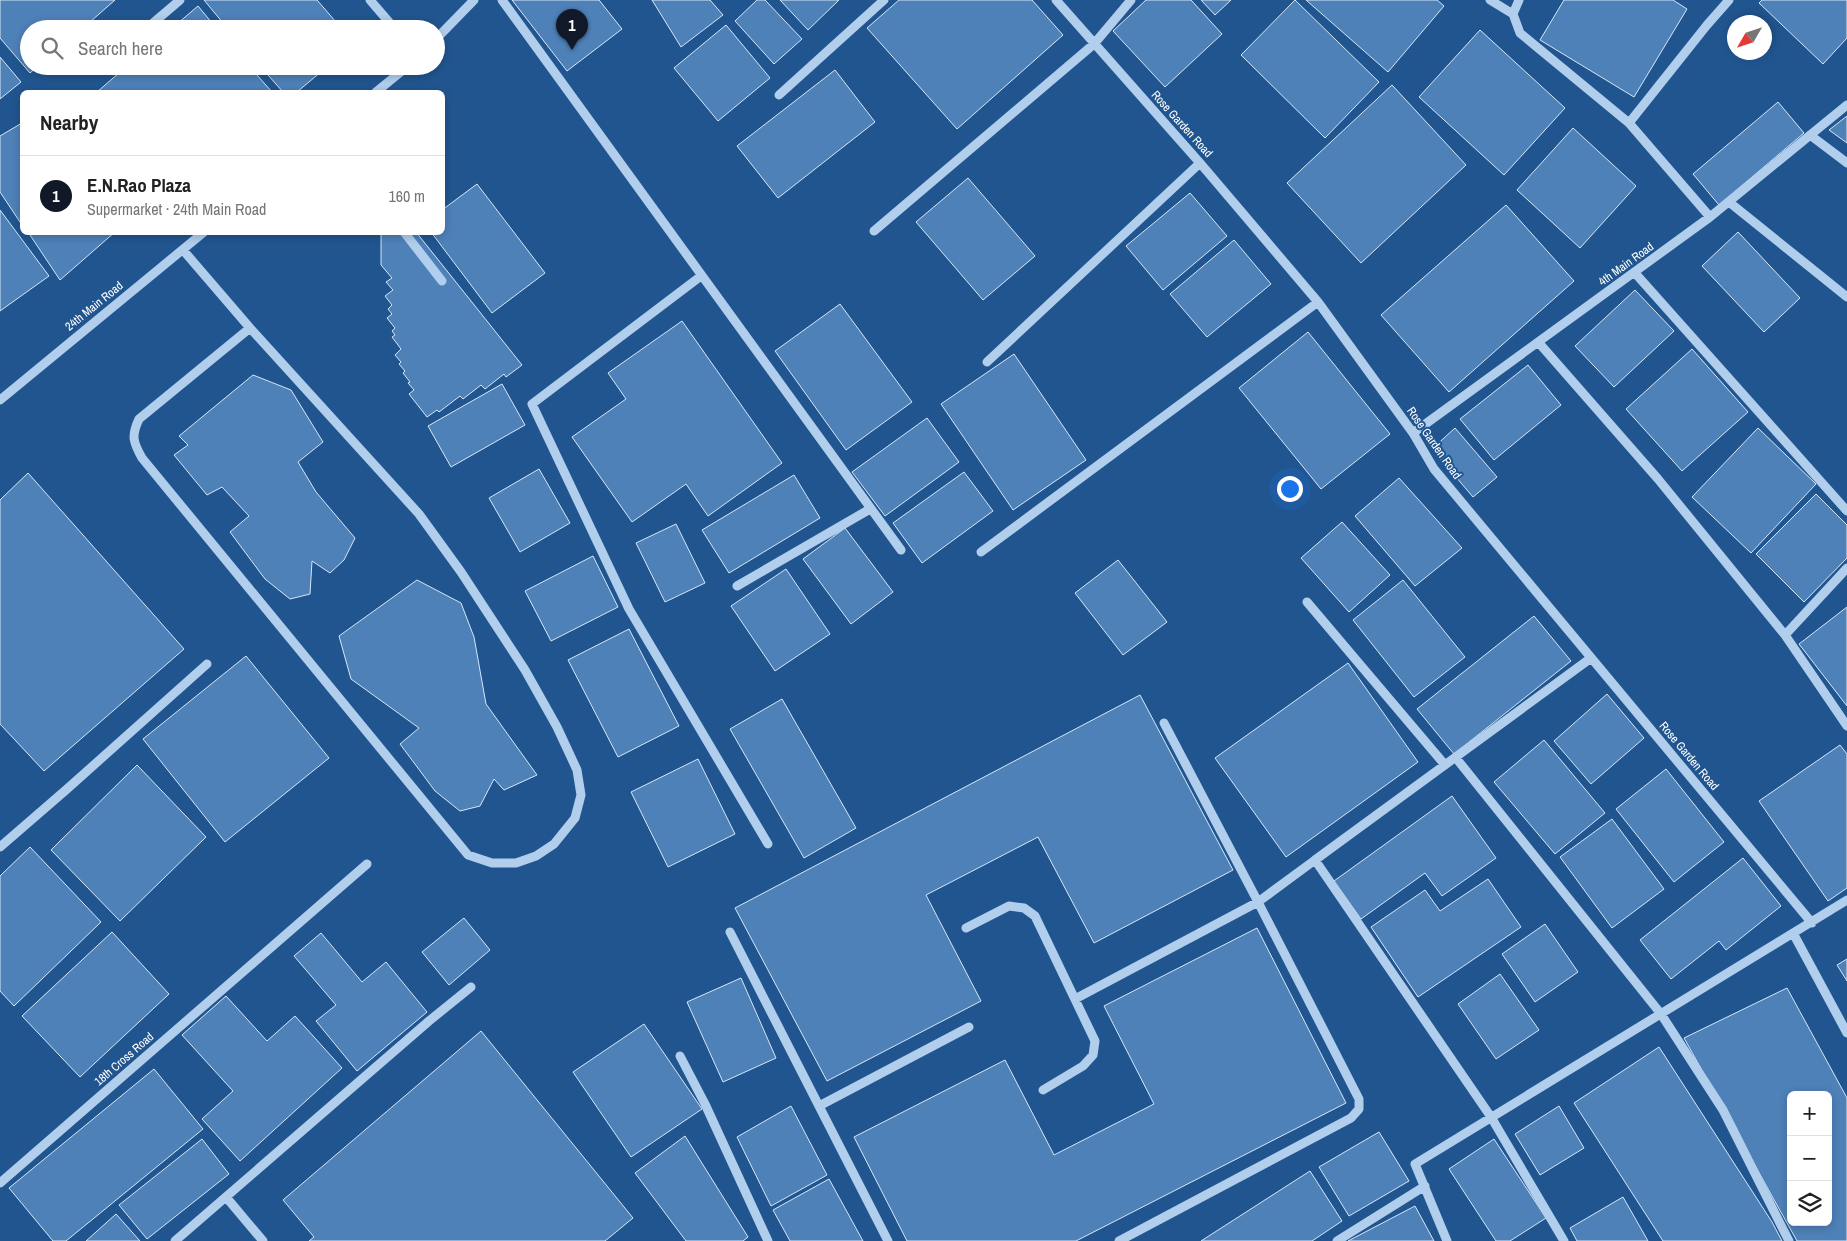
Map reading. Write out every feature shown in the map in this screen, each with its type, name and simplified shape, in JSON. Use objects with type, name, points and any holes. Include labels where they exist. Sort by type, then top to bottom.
[{"type":"street","points":[[157,20],[180,0]]},
{"type":"street","points":[[370,0],[388,20]]},
{"type":"street","points":[[445,30],[474,0]]},
{"type":"street","points":[[502,0],[901,550]]},
{"type":"street","points":[[779,95],[884,0]]},
{"type":"street","name":"Rose Garden Road","points":[[1056,0],[1200,163],[1318,302],[1413,433],[1434,469],[1812,922]]},
{"type":"street","points":[[874,231],[1094,44],[1131,0]]},
{"type":"street","points":[[1490,0],[1513,14],[1520,33],[1629,123],[1710,217]]},
{"type":"street","points":[[1513,14],[1519,0]]},
{"type":"street","points":[[1629,123],[1729,0]]},
{"type":"street","points":[[378,90],[397,75]]},
{"type":"street","name":"4th Main Road","points":[[1413,433],[1710,217],[1847,105]]},
{"type":"street","points":[[1810,135],[1847,163]]},
{"type":"street","points":[[987,362],[1200,163]]},
{"type":"street","points":[[1729,202],[1847,297]]},
{"type":"street","name":"24th Main Road","points":[[0,400],[200,235]]},
{"type":"street","points":[[406,235],[442,280]]},
{"type":"street","points":[[183,250],[250,328],[418,514],[525,670],[557,727],[577,770],[581,795],[575,818],[554,844],[536,856],[516,863],[492,863],[468,855],[142,458],[135,446],[133,432],[139,419],[250,328]]},
{"type":"street","points":[[1635,273],[1847,511]]},
{"type":"street","points":[[701,276],[532,404],[630,609],[768,844]]},
{"type":"street","points":[[981,552],[1318,302]]},
{"type":"street","points":[[1539,343],[1658,479],[1785,634],[1847,726]]},
{"type":"street","points":[[737,586],[870,508]]},
{"type":"street","points":[[1785,634],[1847,568]]},
{"type":"street","points":[[1307,602],[1445,765]]},
{"type":"street","points":[[1075,998],[1258,902],[1591,658]]},
{"type":"street","points":[[0,847],[67,790],[207,664]]},
{"type":"street","points":[[1118,1241],[1351,1118],[1359,1110],[1359,1099],[1164,723]]},
{"type":"street","points":[[1456,758],[1661,1014],[1723,1110],[1788,1241]]},
{"type":"street","points":[[1315,860],[1491,1117],[1564,1241]]},
{"type":"street","name":"18th Cross Road","points":[[0,1183],[368,864]]},
{"type":"street","points":[[1447,1241],[1415,1164],[1847,900]]},
{"type":"street","points":[[966,928],[1009,906],[1024,908],[1035,916],[1075,998],[1095,1041],[1092,1055],[1083,1066],[1043,1090]]},
{"type":"street","points":[[730,932],[888,1241]]},
{"type":"street","points":[[1792,933],[1847,1033]]},
{"type":"street","points":[[175,1241],[471,986]]},
{"type":"street","points":[[819,1106],[969,1027]]},
{"type":"street","points":[[680,1056],[705,1104],[768,1241]]},
{"type":"street","points":[[1337,1241],[1424,1186]]},
{"type":"street","points":[[226,1197],[264,1241]]},
{"type":"building","points":[[0,0],[115,0],[92,20],[20,20],[20,61],[0,38]]},
{"type":"building","points":[[204,0],[317,0],[334,20],[221,20]]},
{"type":"building","points":[[512,0],[599,0],[622,29],[567,71]]},
{"type":"building","points":[[652,0],[710,0],[723,15],[681,47]]},
{"type":"building","points":[[757,0],[765,0],[802,39],[774,64],[735,21]]},
{"type":"building","points":[[780,0],[839,0],[808,30]]},
{"type":"building","points":[[899,0],[1032,0],[1063,35],[957,129],[867,28]]},
{"type":"building","points":[[1146,0],[1191,0],[1222,34],[1165,87],[1113,31]]},
{"type":"building","points":[[1201,0],[1231,0],[1215,15]]},
{"type":"building","points":[[1295,0],[1379,82],[1325,138],[1241,55]]},
{"type":"building","points":[[1306,0],[1437,0],[1444,6],[1388,72]]},
{"type":"building","points":[[1564,0],[1673,0],[1687,9],[1634,97],[1540,40]]},
{"type":"building","points":[[1762,0],[1847,0],[1847,38],[1823,64],[1759,3]]},
{"type":"building","points":[[198,6],[210,20],[182,20]]},
{"type":"building","points":[[726,25],[770,78],[718,121],[674,68]]},
{"type":"building","points":[[1480,30],[1565,108],[1504,175],[1419,97]]},
{"type":"building","points":[[0,57],[21,82],[0,99]]},
{"type":"building","points":[[835,70],[875,122],[778,198],[737,146]]},
{"type":"building","points":[[117,75],[257,75],[270,90],[99,90]]},
{"type":"building","points":[[268,75],[317,75],[299,90],[281,90]]},
{"type":"building","points":[[1392,85],[1466,165],[1361,263],[1287,183]]},
{"type":"building","points":[[1778,102],[1804,133],[1719,205],[1693,174]]},
{"type":"building","points":[[1847,116],[1847,143],[1829,130]]},
{"type":"building","points":[[20,124],[20,222],[0,192],[0,136]]},
{"type":"building","points":[[1573,128],[1636,186],[1580,248],[1517,190]]},
{"type":"building","points":[[968,178],[1035,256],[983,300],[916,222]]},
{"type":"building","points":[[477,184],[545,273],[492,313],[433,235],[445,235],[445,208]]},
{"type":"building","points":[[1190,193],[1227,236],[1163,290],[1126,246]]},
{"type":"building","points":[[1506,205],[1574,281],[1449,392],[1381,315]]},
{"type":"building","points":[[0,210],[49,276],[0,311]]},
{"type":"building","points":[[1738,232],[1800,298],[1764,332],[1702,266]]},
{"type":"building","points":[[30,235],[112,235],[60,280]]},
{"type":"building","points":[[381,235],[418,235],[522,365],[506,377],[504,374],[485,389],[481,385],[463,399],[460,396],[439,412],[437,410],[427,417],[409,394],[414,390],[403,373],[405,371],[399,364],[401,362],[395,355],[401,349],[392,337],[395,335],[392,331],[395,328],[387,318],[392,314],[388,309],[392,305],[385,296],[393,290],[386,282],[392,278],[381,265]]},
{"type":"building","points":[[1234,240],[1271,284],[1207,337],[1170,294]]},
{"type":"building","points":[[1635,290],[1674,331],[1614,387],[1575,346]]},
{"type":"building","points":[[840,304],[912,402],[846,450],[775,351]]},
{"type":"building","points":[[682,321],[782,463],[708,516],[686,484],[632,522],[572,437],[626,399],[608,373]]},
{"type":"building","points":[[1308,332],[1390,434],[1321,489],[1239,388]]},
{"type":"building","points":[[1692,349],[1748,412],[1682,471],[1626,409]]},
{"type":"building","points":[[1014,354],[1086,460],[1013,510],[941,404]]},
{"type":"building","points":[[1528,365],[1561,405],[1494,460],[1460,419]]},
{"type":"building","points":[[253,375],[291,390],[323,442],[298,462],[316,492],[355,538],[344,560],[330,573],[312,561],[310,594],[290,599],[265,579],[230,532],[249,516],[222,487],[207,495],[174,455],[188,445],[179,436]]},
{"type":"building","points":[[502,384],[525,425],[451,467],[428,426]]},
{"type":"building","points":[[927,418],[959,462],[885,516],[852,472]]},
{"type":"building","points":[[1455,428],[1497,477],[1473,497],[1432,449]]},
{"type":"building","points":[[1758,428],[1816,484],[1751,553],[1692,497]]},
{"type":"building","points":[[539,469],[570,523],[520,552],[489,498]]},
{"type":"building","points":[[964,472],[993,511],[922,563],[893,523]]},
{"type":"building","points":[[28,473],[184,649],[44,771],[0,724],[0,500]]},
{"type":"building","points":[[794,475],[820,518],[729,573],[702,530]]},
{"type":"building","points":[[1399,478],[1462,548],[1415,586],[1355,516]]},
{"type":"building","points":[[1816,494],[1847,525],[1847,558],[1804,602],[1756,554]]},
{"type":"building","points":[[1342,522],[1390,575],[1349,612],[1301,558]]},
{"type":"building","points":[[676,524],[705,583],[665,602],[636,543]]},
{"type":"building","points":[[845,528],[893,592],[851,624],[803,559]]},
{"type":"building","points":[[593,556],[618,607],[551,641],[525,591]]},
{"type":"building","points":[[1118,560],[1167,622],[1123,655],[1075,593]]},
{"type":"building","points":[[786,569],[830,634],[775,671],[731,606]]},
{"type":"building","points":[[417,580],[461,603],[474,637],[486,704],[537,775],[504,790],[494,779],[480,806],[460,811],[435,791],[400,744],[419,728],[351,679],[339,636]]},
{"type":"building","points":[[1403,580],[1465,657],[1414,697],[1353,620]]},
{"type":"building","points":[[1847,607],[1847,706],[1799,644]]},
{"type":"building","points":[[1534,616],[1571,661],[1454,754],[1417,709]]},
{"type":"building","points":[[629,629],[679,726],[618,757],[568,660]]},
{"type":"building","points":[[246,656],[329,758],[225,842],[143,739]]},
{"type":"building","points":[[1348,663],[1418,762],[1286,857],[1215,758]]},
{"type":"building","points":[[1607,694],[1644,738],[1591,784],[1554,741]]},
{"type":"building","points":[[1140,695],[1233,870],[1094,943],[1038,837],[926,895],[981,1001],[827,1081],[735,908]]},
{"type":"building","points":[[782,699],[856,828],[804,858],[730,729]]},
{"type":"building","points":[[1544,740],[1605,813],[1555,854],[1494,782]]},
{"type":"building","points":[[1840,745],[1847,754],[1847,888],[1828,901],[1759,801]]},
{"type":"building","points":[[698,759],[735,834],[668,867],[631,792]]},
{"type":"building","points":[[137,765],[206,837],[120,921],[51,850]]},
{"type":"building","points":[[1666,769],[1724,842],[1674,882],[1616,809]]},
{"type":"building","points":[[1452,796],[1496,858],[1442,896],[1425,873],[1361,919],[1334,881]]},
{"type":"building","points":[[1612,819],[1664,889],[1612,928],[1560,857]]},
{"type":"building","points":[[30,847],[101,922],[14,1006],[0,991],[0,876]]},
{"type":"building","points":[[1743,858],[1781,906],[1726,950],[1719,941],[1671,979],[1640,940]]},
{"type":"building","points":[[1488,879],[1521,927],[1418,997],[1371,927],[1425,890],[1440,911]]},
{"type":"building","points":[[464,918],[490,950],[449,985],[422,952]]},
{"type":"building","points":[[1545,924],[1578,972],[1535,1002],[1502,954]]},
{"type":"building","points":[[1257,928],[1346,1103],[1076,1241],[907,1241],[854,1137],[1005,1060],[1054,1155],[1154,1104],[1104,1006]]},
{"type":"building","points":[[112,932],[169,994],[80,1077],[22,1016]]},
{"type":"building","points":[[321,933],[362,982],[386,962],[427,1012],[357,1071],[316,1021],[336,1005],[294,956]]},
{"type":"building","points":[[1847,959],[1847,981],[1837,965]]},
{"type":"building","points":[[1500,974],[1539,1030],[1496,1059],[1458,1004]]},
{"type":"building","points":[[741,978],[776,1058],[723,1082],[687,1002]]},
{"type":"building","points":[[1787,988],[1847,1098],[1847,1241],[1797,1241],[1789,1226],[1832,1226],[1832,1091],[1787,1091],[1787,1223],[1684,1038]]},
{"type":"building","points":[[226,996],[267,1041],[295,1016],[342,1068],[240,1161],[202,1119],[233,1091],[182,1035]]},
{"type":"building","points":[[644,1024],[702,1109],[631,1157],[573,1072]]},
{"type":"building","points":[[481,1031],[633,1218],[605,1241],[309,1241],[314,1237],[283,1200]]},
{"type":"building","points":[[1659,1047],[1772,1222],[1782,1241],[1663,1241],[1574,1103]]},
{"type":"building","points":[[154,1069],[203,1129],[66,1241],[53,1241],[9,1188]]},
{"type":"building","points":[[791,1106],[827,1175],[771,1206],[737,1137]]},
{"type":"building","points":[[1559,1106],[1584,1148],[1540,1175],[1515,1134]]},
{"type":"building","points":[[1379,1132],[1409,1181],[1349,1216],[1319,1167]]},
{"type":"building","points":[[685,1136],[748,1237],[743,1241],[686,1241],[635,1173]]},
{"type":"building","points":[[202,1139],[229,1174],[147,1239],[119,1205]]},
{"type":"building","points":[[1494,1139],[1546,1218],[1510,1241],[1496,1241],[1449,1169]]},
{"type":"building","points":[[1310,1171],[1342,1221],[1312,1241],[1201,1241]]},
{"type":"building","points":[[829,1179],[863,1241],[790,1241],[773,1210]]},
{"type":"building","points":[[1623,1197],[1648,1241],[1577,1241],[1570,1228]]},
{"type":"building","points":[[1415,1206],[1434,1241],[1348,1241]]},
{"type":"building","points":[[116,1214],[140,1241],[86,1241]]},
{"type":"place","name":"E.N.Rao Plaza","points":[[572,50]]}]
